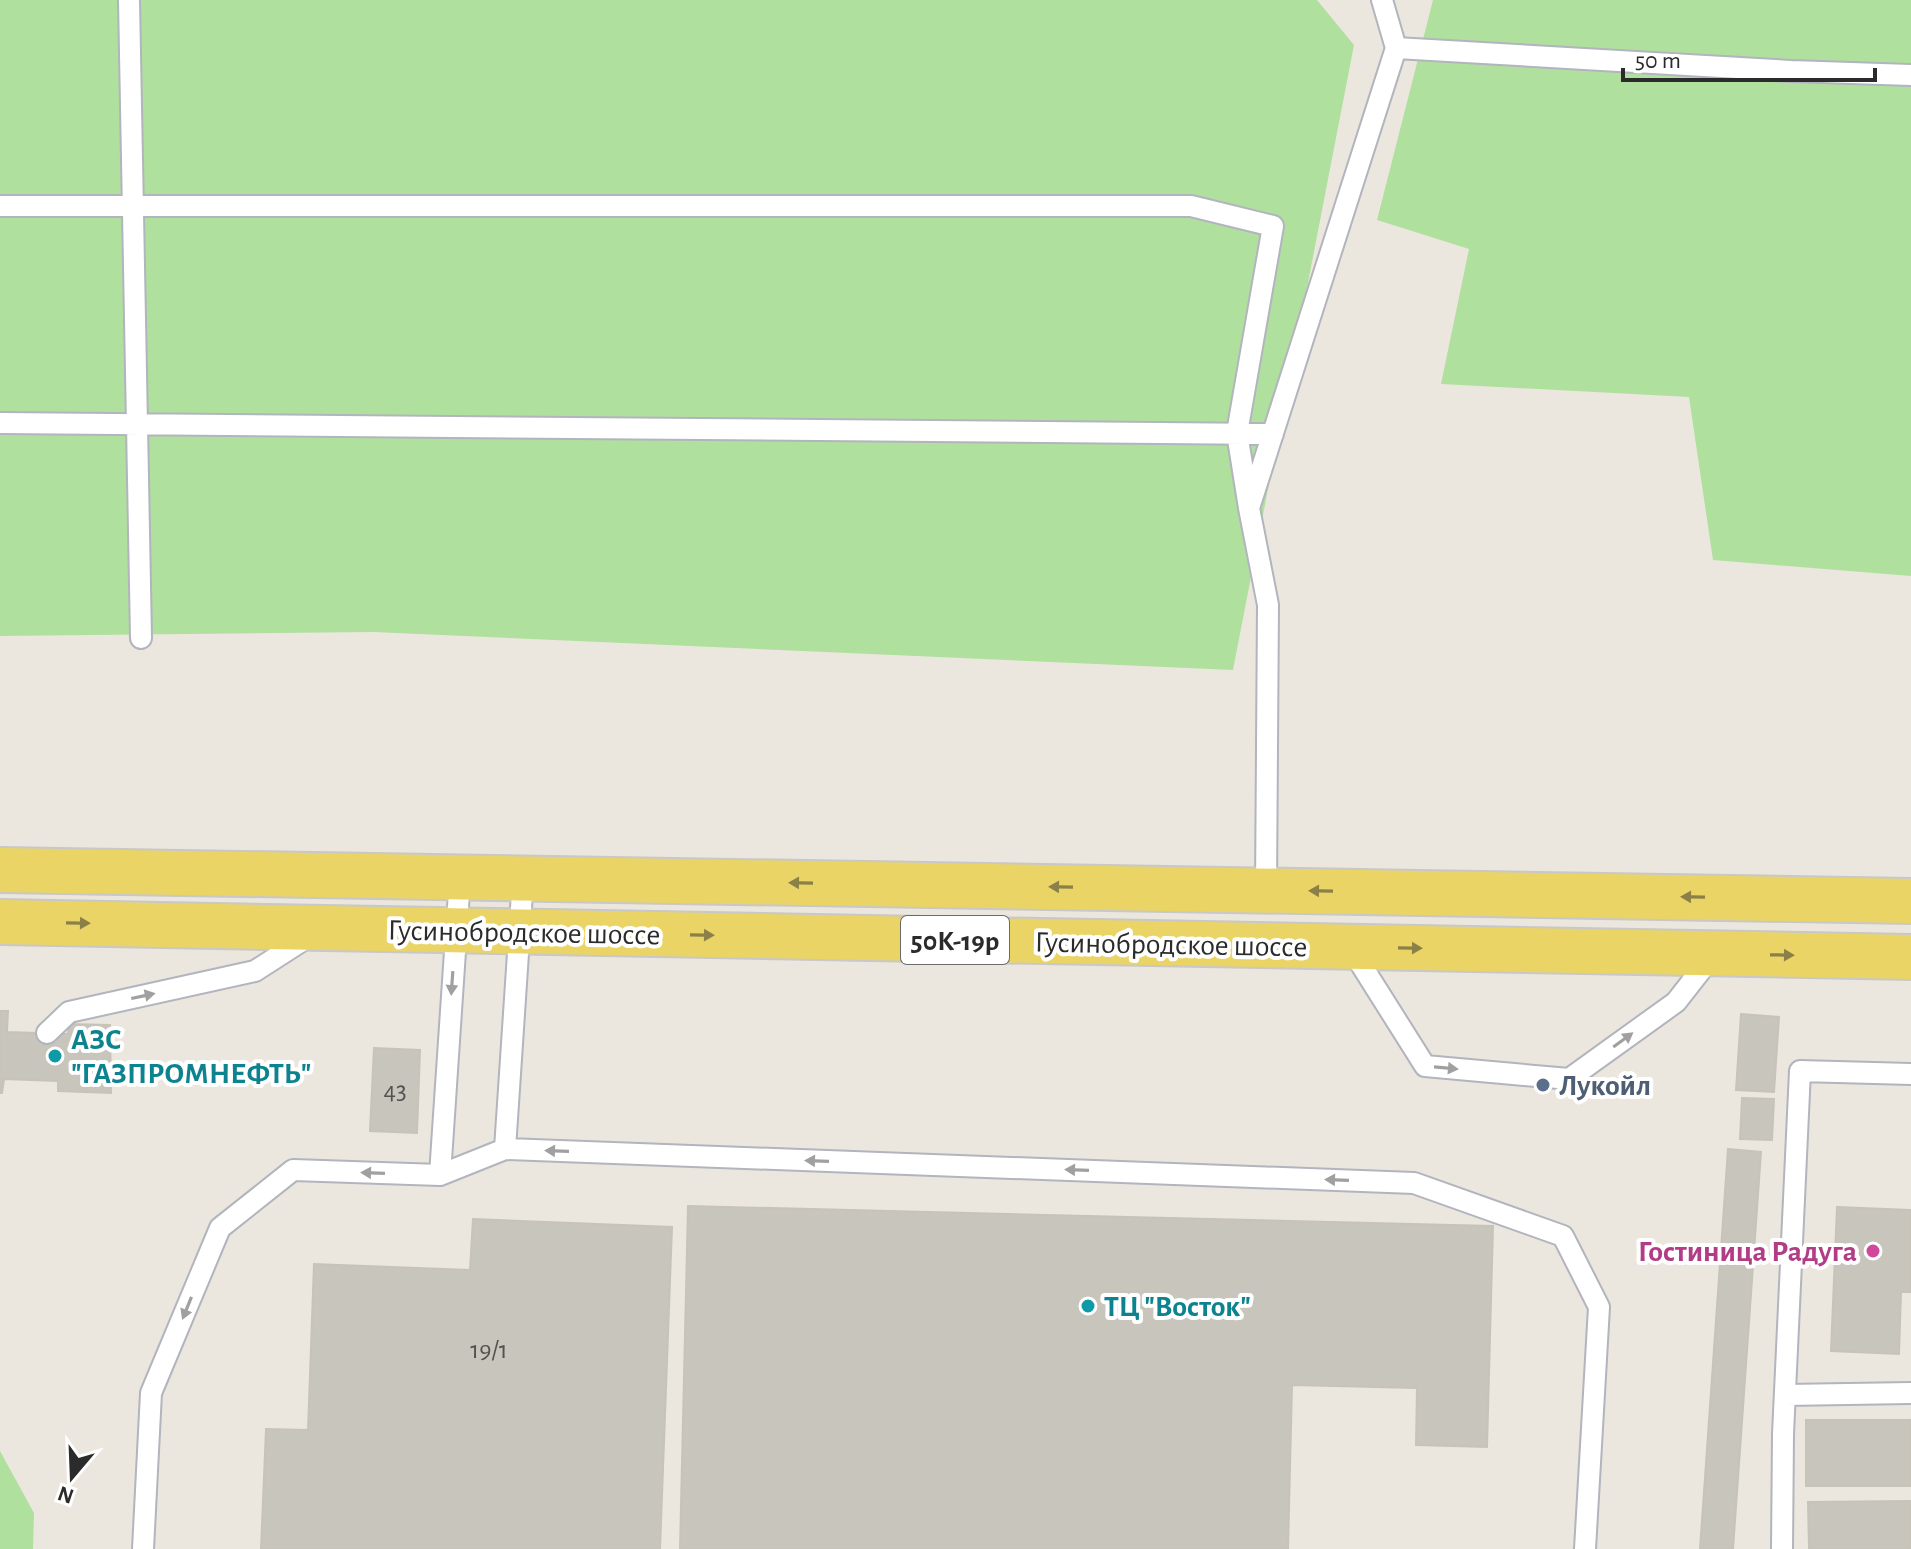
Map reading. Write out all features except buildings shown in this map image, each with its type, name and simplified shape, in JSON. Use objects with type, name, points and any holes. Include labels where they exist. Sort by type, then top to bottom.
[{"type":"main road","name":"Гусинобродское шоссе","points":[[0,870],[1911,901]]},
{"type":"main road","name":"Гусинобродское шоссе","points":[[0,922],[1911,957]]},
{"type":"lane","points":[[129,0],[141,638]]},
{"type":"lane","points":[[1249,508],[1396,48],[1382,0]]},
{"type":"lane","points":[[1396,48],[1911,75]]},
{"type":"lane","points":[[0,206],[1191,206],[1273,226],[1237,433],[1268,605],[1266,890]]},
{"type":"lane","points":[[0,423],[1273,434]]},
{"type":"lane","points":[[440,1175],[460,877]]},
{"type":"lane","points":[[505,1149],[523,878]]},
{"type":"lane","points":[[47,1033],[69,1012],[255,971],[322,928]]},
{"type":"lane","points":[[1350,947],[1425,1066],[1569,1079],[1676,1002],[1714,954]]},
{"type":"lane","points":[[1782,1549],[1785,1395],[1800,1071],[1911,1074]]},
{"type":"lane","points":[[143,1549],[151,1393],[220,1228],[293,1170],[440,1175],[505,1149],[1414,1183],[1563,1236],[1599,1307],[1585,1549]]},
{"type":"lane","points":[[1785,1395],[1911,1393]]},
{"type":"green space","points":[[0,0],[1317,0],[1354,45],[1233,670],[373,632],[0,636]]},
{"type":"green space","points":[[1433,0],[1911,0],[1911,576],[1713,560],[1689,397],[1441,384],[1469,249],[1377,220]]},
{"type":"green space","points":[[0,1451],[34,1513],[33,1549],[0,1549]]},
{"type":"place","name":"АЗС \"ГАЗПРОМНЕФТЬ\"","points":[[55,1056]]},
{"type":"place","name":"Лукойл","points":[[1543,1085]]},
{"type":"place","name":"Гостиница Радуга","points":[[1873,1251]]},
{"type":"place","name":"ТЦ \"Восток\"","points":[[1088,1306]]}]
